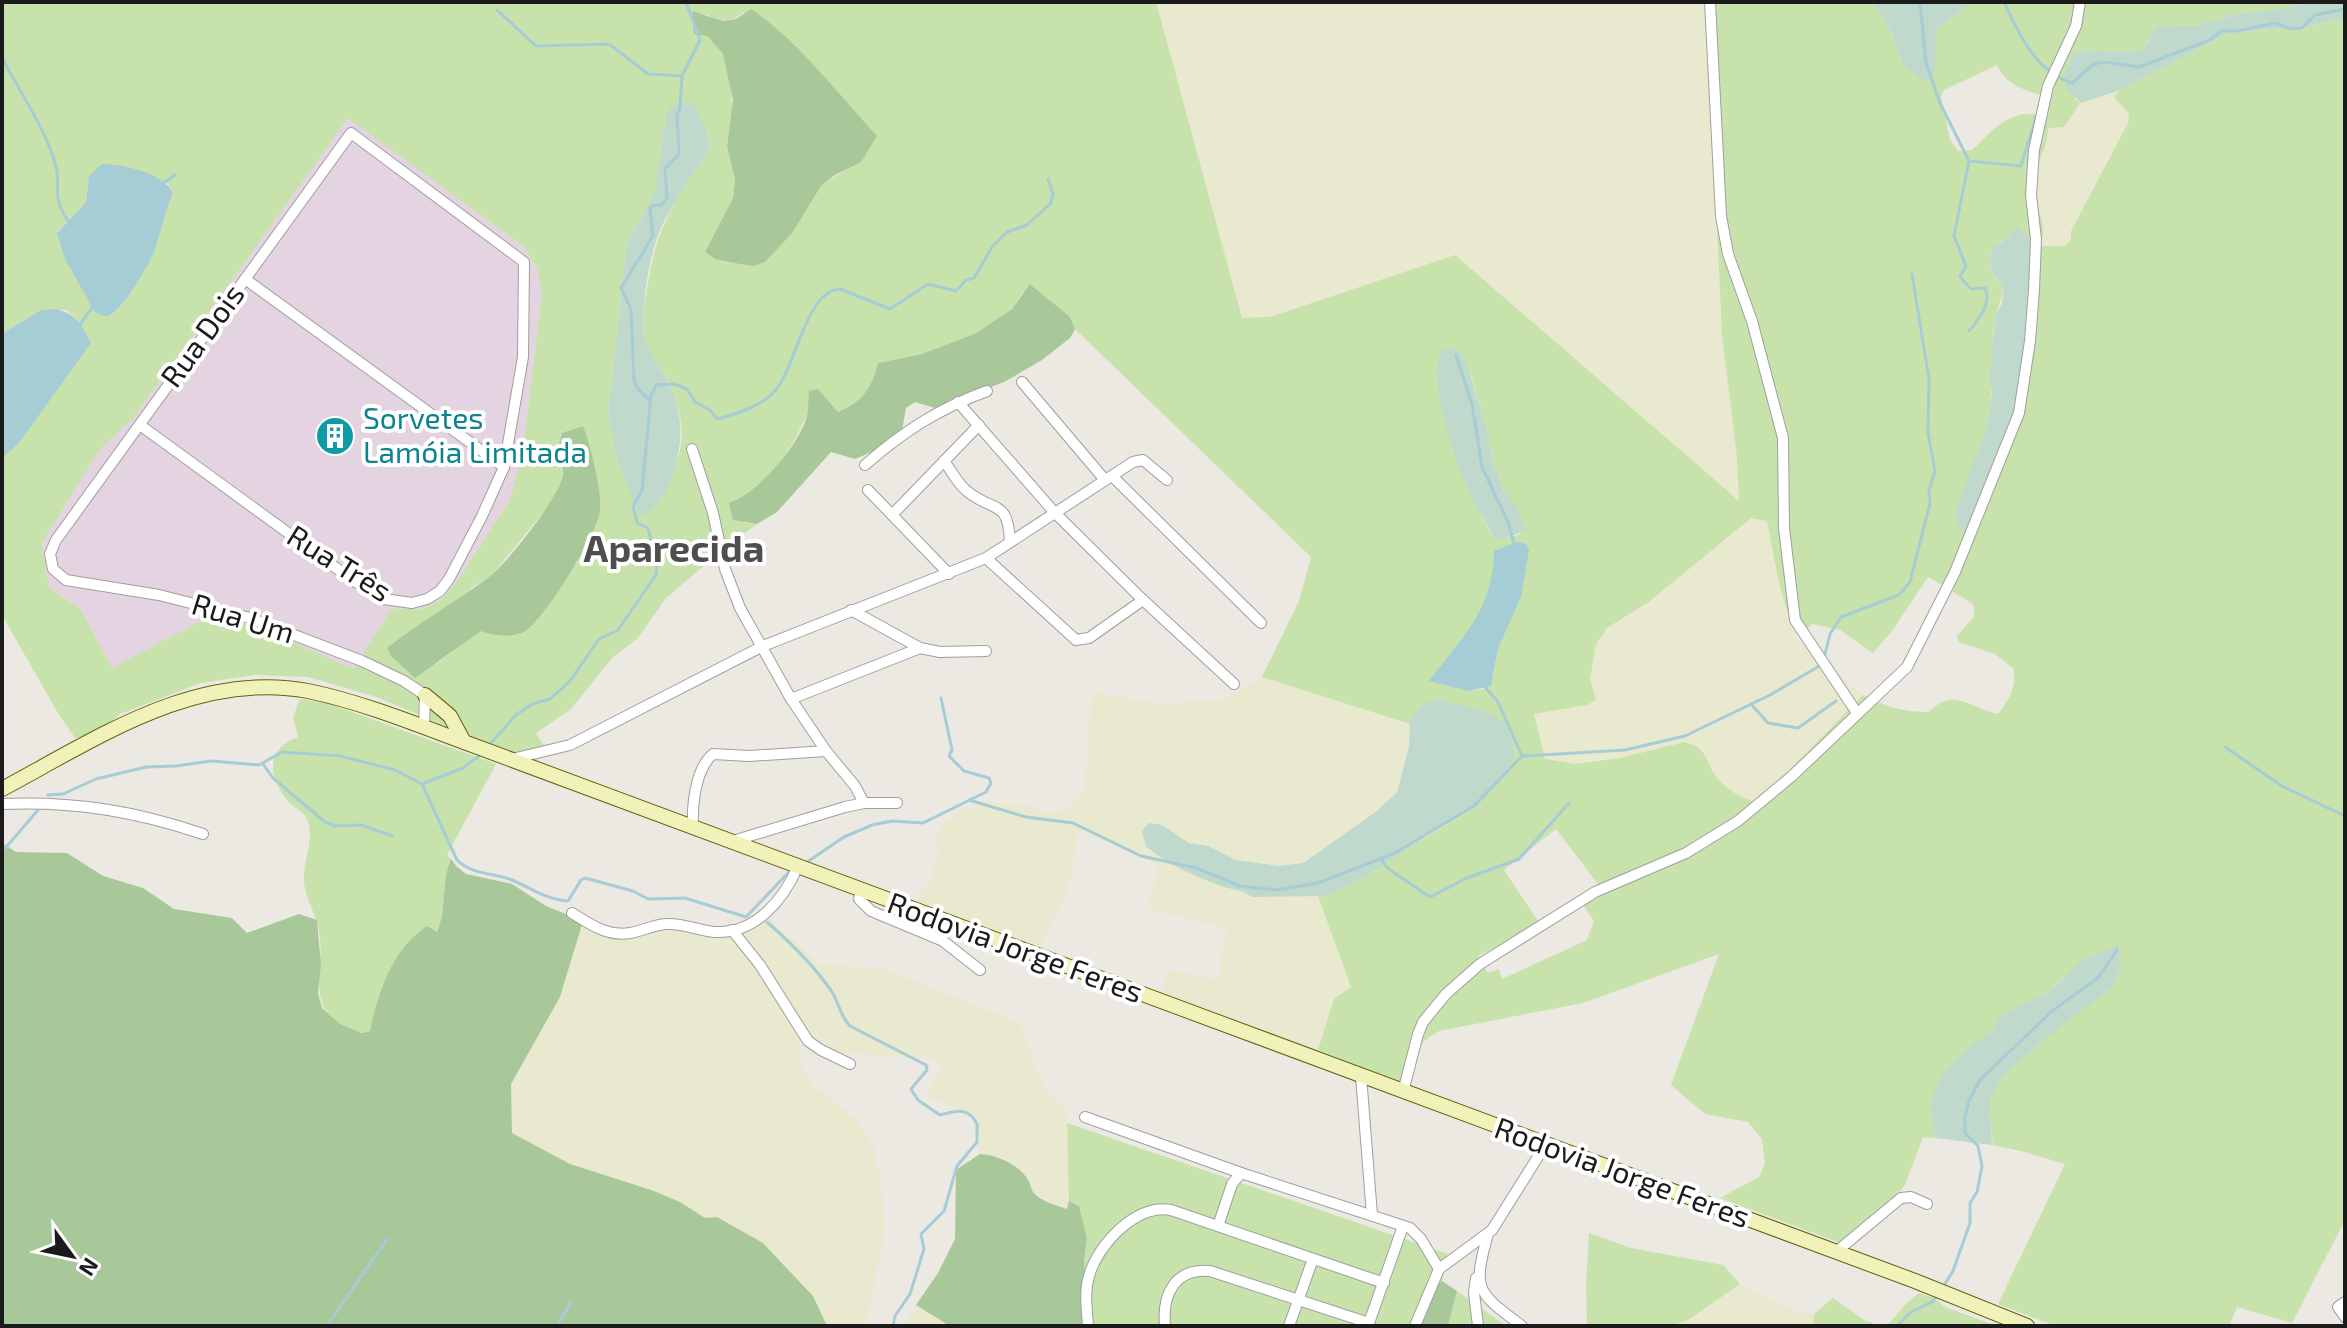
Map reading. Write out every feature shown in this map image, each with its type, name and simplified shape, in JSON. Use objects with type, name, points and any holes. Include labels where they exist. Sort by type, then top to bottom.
[{"type":"main road","name":"Rodovia Jorge Feres","points":[[2,789],[149,713],[216,692],[253,687],[306,691],[361,705],[1836,1252],[2027,1326]]},
{"type":"main road","points":[[425,695],[450,716],[464,742]]},
{"type":"street","points":[[1710,2],[1721,216],[1728,254],[1752,321],[1783,438],[1784,528],[1792,604],[1800,631],[1857,713]]},
{"type":"street","points":[[1403,1092],[1423,1022],[1439,1001],[1480,964],[1595,892],[1686,853],[1724,831],[1792,776],[1907,667],[1955,572],[2019,413],[2034,290],[2036,239],[2031,184],[2034,150],[2048,86],[2076,26],[2080,2]]},
{"type":"street","name":"Rua Dois","points":[[56,540],[351,133]]},
{"type":"street","name":"Rua Três","points":[[140,425],[354,581],[384,599],[400,603],[427,599],[440,591],[449,579],[504,467],[523,357],[524,262],[351,133]]},
{"type":"street","points":[[245,279],[504,467]]},
{"type":"street","points":[[1022,382],[1108,478],[1261,623]]},
{"type":"street","points":[[865,465],[902,433],[958,402],[987,391]]},
{"type":"street","points":[[958,402],[1055,513],[1234,684]]},
{"type":"street","points":[[892,515],[979,425]]},
{"type":"street","points":[[692,449],[713,513],[732,588],[791,699],[864,803]]},
{"type":"street","points":[[510,759],[552,751],[583,739],[763,646],[986,558],[1138,460],[1149,463],[1167,480]]},
{"type":"street","points":[[944,461],[967,492],[1000,509],[1009,520],[1010,542]]},
{"type":"street","points":[[868,490],[949,574]]},
{"type":"street","name":"Rua Um","points":[[56,540],[49,561],[66,580],[159,595],[250,618],[362,661],[425,695]]},
{"type":"street","points":[[986,558],[1076,640],[1089,638],[1143,600]]},
{"type":"street","points":[[851,610],[920,648],[940,652],[986,651]]},
{"type":"street","points":[[791,699],[920,648]]},
{"type":"street","points":[[424,727],[425,695]]},
{"type":"street","points":[[693,828],[694,801],[701,774],[706,761],[713,754],[749,756],[826,751]]},
{"type":"street","points":[[2,804],[49,803],[106,808],[203,834]]},
{"type":"street","points":[[732,842],[864,803],[897,803]]},
{"type":"street","points":[[572,913],[602,930],[615,933],[630,933],[665,924],[687,925],[714,932],[732,930],[747,926],[771,908],[787,891],[798,866]]},
{"type":"street","points":[[861,890],[859,899],[871,911],[943,941],[980,970]]},
{"type":"street","points":[[732,930],[760,965],[808,1041],[850,1064]]},
{"type":"street","points":[[1361,1076],[1372,1215]]},
{"type":"street","points":[[1085,1117],[1403,1226],[1418,1234],[1439,1269]]},
{"type":"street","points":[[1415,1326],[1439,1269],[1488,1234],[1546,1144]]},
{"type":"street","points":[[1218,1226],[1232,1184],[1241,1173]]},
{"type":"street","points":[[1836,1252],[1901,1198],[1911,1197],[1927,1204]]},
{"type":"street","points":[[1088,1326],[1086,1295],[1096,1260],[1107,1244],[1137,1216],[1151,1209],[1161,1208],[1218,1226],[1384,1283]]},
{"type":"street","points":[[1165,1326],[1166,1297],[1179,1280],[1196,1270],[1210,1271],[1369,1323],[1403,1226]]},
{"type":"street","points":[[1478,1326],[1474,1293],[1488,1234]]},
{"type":"street","points":[[1289,1326],[1313,1259]]},
{"type":"street","points":[[1480,1269],[1480,1284],[1485,1297],[1521,1326]]},
{"type":"street","points":[[2345,1302],[2338,1307],[2345,1317]]},
{"type":"shaded area","points":[[348,117],[524,247],[537,269],[542,292],[522,457],[509,501],[458,580],[441,600],[422,609],[391,609],[354,670],[262,629],[214,614],[112,669],[80,608],[49,588],[42,543],[98,452],[134,417]]},
{"type":"green space","points":[[2,2],[1156,2],[1242,318],[1270,317],[1455,255],[1739,501],[1722,335],[1707,2],[1872,2],[1891,31],[1902,64],[1935,58],[1937,28],[1966,7],[1966,2],[2304,2],[2233,15],[2197,26],[2164,25],[2148,40],[2143,50],[2074,53],[2075,99],[2080,103],[2064,127],[2048,128],[2033,182],[2043,228],[2041,246],[2066,246],[2071,239],[2071,231],[2128,123],[2129,114],[2114,97],[2120,90],[2228,33],[2292,27],[2300,29],[2345,17],[2345,1220],[2292,1323],[2237,1307],[2229,1326],[2055,1326],[1998,1304],[2065,1164],[1992,1145],[1991,1095],[1999,1081],[2028,1052],[2113,987],[2064,977],[2047,994],[2031,999],[1998,1018],[1996,1029],[1966,1051],[1933,1128],[1936,1138],[1923,1137],[1905,1185],[1895,1198],[1843,1244],[1720,1198],[1759,1177],[1765,1164],[1762,1139],[1748,1122],[1705,1114],[1671,1085],[1719,954],[1583,1003],[1439,1031],[1414,1048],[1408,1084],[1318,1050],[1334,999],[1351,987],[1318,896],[1327,896],[1478,806],[1507,768],[1491,715],[1439,700],[1430,702],[1410,720],[1410,724],[1262,677],[1299,601],[1311,557],[1075,329],[1070,317],[1023,292],[1012,309],[976,333],[922,354],[878,363],[865,393],[847,408],[838,412],[818,389],[795,439],[773,471],[760,485],[730,503],[745,523],[757,524],[666,598],[637,639],[613,657],[571,709],[536,733],[548,752],[527,760],[376,697],[308,677],[254,675],[201,683],[120,714],[99,732],[75,738],[2,615],[2,458],[39,412],[78,321],[67,310],[41,310],[2,334]],"holes":[[[744,12],[847,169],[821,186],[793,232],[754,266],[715,259],[705,252],[733,198],[735,180],[727,147],[733,116],[730,76],[723,54],[707,36],[705,14],[721,20]],[[1997,65],[2010,82],[2042,95],[2036,114],[2008,119],[1972,150],[1958,151],[1950,140],[1941,97],[1944,90]],[[690,101],[706,128],[708,151],[676,200],[660,235],[652,260],[643,315],[646,345],[666,377],[677,404],[681,444],[672,468],[639,516],[608,415],[627,242],[655,189],[666,114]],[[348,118],[524,247],[537,269],[542,292],[522,457],[509,501],[458,580],[441,600],[422,609],[391,609],[354,669],[262,629],[214,614],[112,668],[80,608],[49,588],[42,543],[98,452],[134,417]],[[89,176],[167,182],[173,193],[149,261],[127,298],[108,317],[58,231],[86,202]],[[2018,227],[1989,409],[1994,327],[2003,285],[1991,272],[1990,259],[1993,247]],[[1470,372],[1493,462],[1504,490],[1517,509],[1520,534],[1494,539],[1471,496]],[[1987,425],[1971,527],[1955,519]],[[562,459],[579,560],[545,610],[488,633],[481,630],[435,665],[471,588],[490,577],[551,503],[563,477]],[[1751,518],[1767,521],[1784,600],[1795,627],[1802,635],[1812,624],[1840,630],[1873,653],[1892,631],[1928,577],[1974,606],[1974,617],[1957,636],[1959,642],[1995,654],[2013,668],[2014,680],[2009,698],[1998,714],[1954,700],[1938,704],[1929,712],[1911,711],[1887,706],[1863,695],[1757,803],[1727,787],[1718,779],[1699,748],[1685,742],[1620,758],[1575,764],[1545,759],[1534,714],[1587,705],[1596,700],[1590,679],[1596,644],[1607,628],[1650,601]],[[1494,551],[1521,597],[1498,649],[1493,677],[1485,689],[1469,691],[1475,620],[1488,597],[1494,576]],[[1556,829],[1601,888],[1580,900],[1594,921],[1587,940],[1502,979],[1499,969],[1488,973],[1478,956],[1540,924],[1504,870]]]},
{"type":"green space","points":[[1156,2],[1707,2],[1722,335],[1740,502],[1270,317],[1242,318]]},
{"type":"green space","points":[[1872,2],[1966,2],[1966,7],[1937,28],[1932,79],[1926,82],[1902,64],[1891,31]]},
{"type":"green space","points":[[2304,2],[2345,2],[2345,17],[2299,29],[2228,33],[2120,90],[2081,103],[2068,90],[2063,78],[2074,53],[2143,50],[2156,28],[2164,25],[2197,26],[2233,15]]},
{"type":"green space","points":[[751,9],[801,52],[877,136],[861,162],[821,186],[793,232],[765,262],[754,266],[715,259],[705,252],[733,198],[735,180],[727,147],[733,100],[723,54],[707,36],[694,34],[692,11],[723,21],[736,19]]},
{"type":"green space","points":[[2120,90],[2114,97],[2129,114],[2128,123],[2071,231],[2071,239],[2066,246],[2041,247],[2043,239],[2033,191],[2038,159],[2049,139],[2048,127],[2064,127],[2080,103]]},
{"type":"green space","points":[[691,101],[708,134],[708,151],[673,206],[656,240],[643,317],[648,347],[676,400],[680,425],[679,451],[663,495],[656,505],[639,516],[618,462],[608,415],[627,242],[655,189],[666,114],[675,103]]},
{"type":"green space","points":[[2018,226],[2030,240],[2032,253],[2023,395],[1966,531],[1960,530],[1955,518],[1957,507],[1987,427],[1992,394],[1990,374],[1995,317],[2002,303],[2003,285],[1990,268],[1991,254],[1993,247]]},
{"type":"green space","points":[[1030,284],[1070,317],[1075,329],[1070,338],[1042,360],[1004,382],[935,408],[915,402],[906,408],[902,430],[881,448],[855,459],[831,452],[777,512],[757,524],[733,520],[729,503],[762,481],[784,458],[800,433],[807,415],[809,391],[818,389],[838,412],[847,408],[865,393],[878,363],[922,354],[976,333],[1012,309]]},
{"type":"green space","points":[[1453,348],[1465,359],[1487,429],[1493,462],[1504,490],[1520,512],[1525,530],[1505,539],[1494,539],[1473,501],[1445,421],[1438,362],[1443,350]]},
{"type":"green space","points":[[583,426],[595,467],[600,510],[591,537],[559,591],[528,629],[504,636],[481,631],[415,678],[391,656],[387,648],[488,578],[507,559],[531,530],[560,485],[563,472],[558,451],[562,433]]},
{"type":"green space","points":[[1751,518],[1767,521],[1773,558],[1797,639],[1863,695],[1859,702],[1757,803],[1735,795],[1717,778],[1705,753],[1575,764],[1544,759],[1533,714],[1593,688],[1590,680],[1596,644],[1607,628],[1650,601]]},
{"type":"green space","points":[[1262,677],[1410,724],[1409,747],[1397,791],[1377,811],[1303,863],[1279,866],[1236,860],[1209,846],[1189,843],[1178,836],[1146,846],[1189,873],[1224,887],[1244,891],[1252,897],[1318,896],[1351,987],[1334,999],[1318,1050],[1161,992],[1168,970],[1218,980],[1227,928],[1148,908],[1159,865],[1079,830],[1068,888],[1038,949],[916,902],[932,875],[938,856],[937,830],[958,811],[993,803],[1024,805],[1048,813],[1066,809],[1085,790],[1092,692],[1158,704],[1223,700]]},
{"type":"green space","points":[[300,699],[327,703],[496,764],[447,855],[451,859],[436,933],[427,926],[404,947],[388,972],[370,1031],[367,1032],[356,1031],[333,1019],[321,998],[319,930],[304,884],[309,824],[305,815],[282,793],[273,773],[277,752],[298,737],[293,717]]},
{"type":"green space","points":[[1430,701],[1475,708],[1499,719],[1509,732],[1515,755],[1478,806],[1429,834],[1370,874],[1327,896],[1252,897],[1182,869],[1146,846],[1142,831],[1148,823],[1162,825],[1189,843],[1208,846],[1236,860],[1279,866],[1303,863],[1377,811],[1397,792],[1409,747],[1410,720],[1419,708]]},
{"type":"green space","points":[[2,843],[16,852],[67,853],[103,876],[143,888],[174,909],[232,918],[247,933],[299,914],[317,920],[321,965],[318,993],[322,1008],[340,1024],[362,1033],[370,1031],[388,972],[404,947],[427,926],[437,932],[451,859],[466,874],[512,884],[546,906],[583,921],[560,997],[511,1084],[512,1133],[570,1164],[654,1191],[680,1202],[705,1218],[717,1217],[763,1243],[813,1296],[827,1326],[2,1326]]},
{"type":"green space","points":[[767,917],[819,964],[883,969],[1019,1023],[1041,1079],[1056,1102],[1066,1108],[1070,1195],[1067,1209],[1034,1193],[1027,1178],[995,1155],[980,1154],[977,1116],[926,1096],[943,1065],[925,1058],[826,1052],[800,1040],[800,1065],[812,1085],[855,1118],[873,1145],[885,1226],[866,1326],[827,1326],[813,1296],[782,1261],[762,1243],[717,1217],[705,1218],[680,1202],[654,1191],[570,1164],[512,1133],[511,1084],[560,997],[583,921],[637,932],[654,927],[727,933]]},
{"type":"green space","points":[[2119,945],[2120,968],[2113,987],[2037,1045],[2003,1076],[1990,1098],[1992,1145],[1936,1138],[1931,1107],[1934,1094],[1955,1061],[1991,1031],[1998,1018],[2031,999],[2047,994],[2084,959]]},
{"type":"green space","points":[[1067,1123],[1447,1252],[1442,1281],[1430,1293],[1412,1326],[1088,1326],[1084,1261],[1087,1238],[1079,1206],[1069,1201]]},
{"type":"green space","points":[[980,1154],[1000,1158],[1013,1165],[1024,1174],[1033,1192],[1044,1200],[1067,1209],[1069,1201],[1079,1206],[1087,1238],[1084,1261],[1088,1326],[950,1326],[916,1305],[938,1273],[955,1239],[956,1170]]},
{"type":"green space","points":[[1589,1233],[1631,1248],[1723,1265],[1740,1284],[1688,1320],[1670,1326],[1587,1326]]},
{"type":"green space","points":[[1442,1281],[1457,1291],[1448,1326],[1412,1326],[1430,1293]]},
{"type":"green space","points":[[1740,1284],[1803,1314],[1814,1314],[1813,1326],[1670,1326],[1688,1320]]},
{"type":"green space","points":[[1457,1291],[1506,1326],[1448,1326]]},
{"type":"green space","points":[[1919,1293],[1934,1298],[1945,1307],[1997,1326],[1887,1326]]},
{"type":"green space","points":[[1833,1298],[1864,1320],[1880,1326],[1813,1326],[1814,1314]]},
{"type":"green space","points":[[916,1305],[950,1326],[905,1326]]},
{"type":"water","points":[[102,164],[152,175],[173,193],[145,270],[127,298],[107,317],[95,312],[65,259],[57,233],[86,202],[89,176]]},
{"type":"water","points":[[52,309],[72,316],[91,343],[18,444],[2,458],[2,334],[41,310]]},
{"type":"water","points":[[1517,542],[1525,543],[1529,550],[1521,597],[1498,649],[1491,686],[1469,691],[1429,681],[1464,636],[1482,606],[1492,572],[1494,551]]},
{"type":"waterway","points":[[650,401],[637,388],[634,380],[631,309],[621,288],[653,236],[650,209],[651,206],[662,205],[667,198],[665,169],[679,154],[677,114],[682,76],[700,40],[686,2]]},
{"type":"waterway","points":[[1920,2],[1926,63],[1940,103],[1969,161],[1954,236],[1966,266],[1960,277],[1971,289],[1985,288],[1987,294],[1986,305],[1969,331]]},
{"type":"waterway","points":[[2004,2],[2022,39],[2038,61],[2072,83],[2094,64],[2104,62],[2139,67],[2210,40],[2221,31],[2275,23],[2291,29],[2302,28],[2315,15],[2345,9]]},
{"type":"waterway","points":[[497,10],[536,46],[609,44],[648,74],[682,76]]},
{"type":"waterway","points":[[2,57],[50,149],[57,172],[58,198],[69,222]]},
{"type":"waterway","points":[[1969,161],[2021,166],[2036,117]]},
{"type":"waterway","points":[[164,183],[175,175]]},
{"type":"waterway","points":[[490,744],[516,715],[532,704],[550,699],[570,681],[599,639],[618,630],[656,575],[648,528],[637,523],[633,507],[642,490],[651,396],[656,385],[675,384],[687,389],[695,402],[710,410],[717,419],[755,406],[774,392],[782,381],[810,316],[828,293],[840,289],[890,309],[928,284],[956,291],[966,280],[974,278],[992,247],[1007,232],[1027,225],[1051,203],[1053,194],[1048,179]]},
{"type":"waterway","points":[[1824,658],[1830,634],[1841,617],[1899,595],[1910,582],[1930,503],[1929,490],[1935,471],[1928,433],[1929,379],[1912,274]]},
{"type":"waterway","points":[[78,327],[95,304]]},
{"type":"waterway","points":[[1456,355],[1472,404],[1482,467],[1508,522],[1514,544]]},
{"type":"waterway","points":[[969,800],[1026,817],[1073,823],[1141,856],[1196,868],[1240,886],[1276,890],[1318,883],[1393,854],[1474,806],[1522,756],[1625,750],[1685,736],[1770,695],[1821,665]]},
{"type":"waterway","points":[[1484,686],[1498,702],[1522,756]]},
{"type":"waterway","points":[[807,862],[844,837],[872,825],[892,821],[923,823],[986,792],[991,783],[989,778],[964,771],[949,756],[952,750],[941,698]]},
{"type":"waterway","points":[[1751,704],[1768,723],[1798,728],[1836,701]]},
{"type":"waterway","points":[[2225,747],[2282,786],[2345,816]]},
{"type":"waterway","points":[[48,795],[63,794],[96,779],[146,767],[211,761],[259,765],[282,752],[340,756],[395,770],[422,784],[457,860],[463,865],[512,880],[553,898],[568,901],[585,878],[633,891],[648,899],[685,898],[746,917],[788,873]]},
{"type":"waterway","points":[[422,784],[463,768],[479,756]]},
{"type":"waterway","points":[[263,764],[273,778],[325,822],[335,826],[361,825],[392,836]]},
{"type":"waterway","points":[[1381,859],[1387,868],[1430,897],[1467,878],[1519,859],[1569,803]]},
{"type":"waterway","points":[[2,852],[38,810]]},
{"type":"waterway","points":[[767,922],[818,973],[850,1026],[926,1065],[927,1070],[911,1089],[918,1100],[940,1115],[966,1112],[977,1124],[977,1142],[957,1166],[944,1211],[921,1234],[924,1249],[910,1294],[895,1316],[893,1326]]},
{"type":"waterway","points":[[1943,1287],[1953,1271],[1970,1223],[1970,1203],[1977,1192],[1982,1166],[1978,1146],[1965,1133],[1969,1101],[1980,1080],[2052,1011],[2098,978],[2117,950]]},
{"type":"waterway","points":[[327,1326],[387,1239]]},
{"type":"waterway","points":[[1897,1326],[1911,1312],[1932,1302],[1937,1296]]},
{"type":"waterway","points":[[557,1326],[571,1302]]},
{"type":"place","name":"Sorvetes Lamóia Limitada","points":[[335,436]]},
{"type":"district","name":"Aparecida","points":[[674,549]]}]
